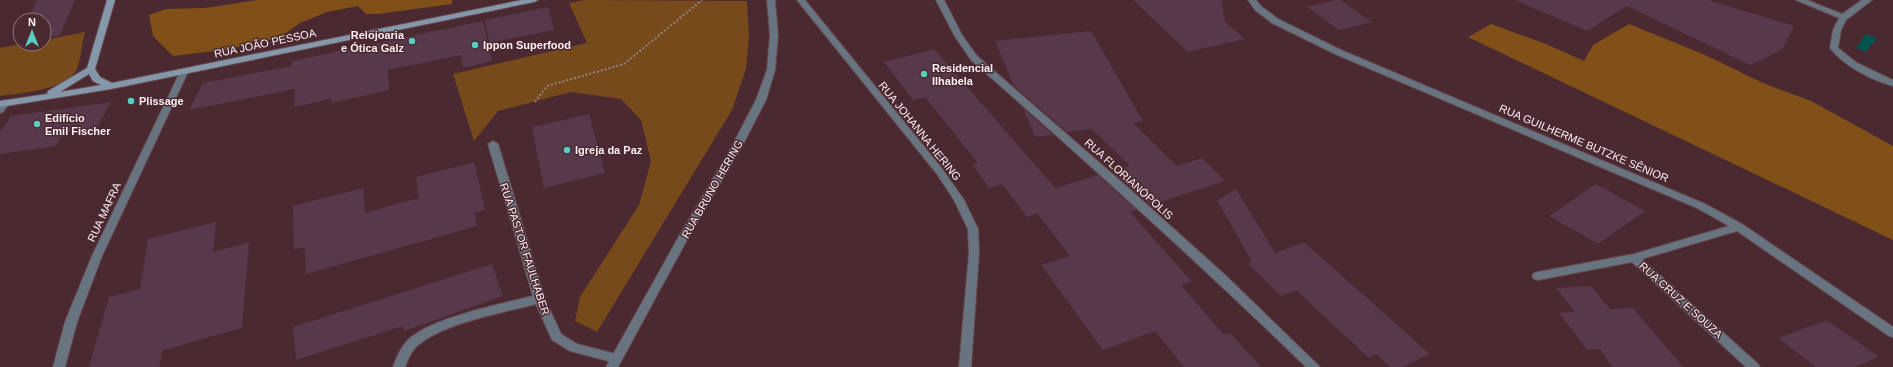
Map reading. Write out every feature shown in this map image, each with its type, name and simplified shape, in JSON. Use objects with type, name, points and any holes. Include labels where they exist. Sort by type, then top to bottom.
[{"type":"main road","points":[[111,0],[91,69],[96,79],[111,86]]},
{"type":"main road","name":"RUA JOÃO PESSOA","points":[[2,106],[184,72],[534,0]]},
{"type":"main road","points":[[44,97],[91,69]]},
{"type":"street","name":"RUA BRUNO HERING","points":[[614,363],[683,238],[736,148],[761,100],[771,70],[774,35],[771,0]]},
{"type":"street","name":"RUA JOHANNA HERING","points":[[801,0],[940,172],[959,200],[973,229],[974,253],[965,367]]},
{"type":"street","name":"RUA FLORIANÓPOLIS","points":[[940,0],[958,36],[974,58],[1121,187],[1220,277],[1314,367]]},
{"type":"street","name":"RUA GUILHERME BUTZKE SÊNIOR","points":[[1252,0],[1258,8],[1275,21],[1338,52],[1694,203],[1738,227],[1893,333]]},
{"type":"street","points":[[1800,0],[1843,17]]},
{"type":"street","points":[[1868,0],[1843,17],[1835,32],[1834,48],[1843,58],[1860,69],[1893,83]]},
{"type":"street","name":"RUA MAFRA","points":[[60,367],[71,322],[97,256],[184,72]]},
{"type":"street","name":"RUA PASTOR FAULHABER","points":[[493,144],[539,299],[556,337],[574,348],[614,363]]},
{"type":"street","name":"RUA CRUZ E SOUZA","points":[[1634,258],[1738,227]]},
{"type":"street","name":"RUA CRUZ E SOUZA","points":[[1634,258],[1754,367]]},
{"type":"street","points":[[1538,276],[1634,258]]},
{"type":"street","points":[[399,367],[402,357],[413,343],[434,329],[539,299]]},
{"type":"path","points":[[535,102],[547,86],[624,64],[702,0]]},
{"type":"shaded area","points":[[257,0],[452,0],[452,4],[378,14],[366,14],[358,6],[327,12],[300,23],[279,38],[223,50],[173,56],[153,36],[149,15],[166,9],[205,8]]},
{"type":"shaded area","points":[[585,0],[747,1],[749,36],[746,69],[732,110],[597,332],[575,321],[580,297],[639,205],[651,161],[641,120],[621,99],[571,92],[498,111],[474,141],[453,74],[587,43],[569,3]]},
{"type":"shaded area","points":[[1491,24],[1546,44],[1584,61],[1593,45],[1629,24],[1705,55],[1763,83],[1811,101],[1893,146],[1893,240],[1468,37]]},
{"type":"shaded area","points":[[85,32],[77,69],[72,76],[54,86],[31,92],[0,96],[0,48],[12,46],[12,52],[52,52],[52,38]]},
{"type":"water","points":[[1866,34],[1877,38],[1866,52],[1856,48]]},
{"type":"building","points":[[37,0],[75,0],[60,35],[52,36],[52,12],[32,12]]},
{"type":"building","points":[[1133,0],[1221,0],[1225,22],[1245,39],[1188,52]]},
{"type":"building","points":[[1340,0],[1372,22],[1339,30],[1307,7]]},
{"type":"building","points":[[1515,0],[1708,0],[1794,26],[1782,50],[1750,65],[1627,6],[1587,31]]},
{"type":"building","points":[[548,7],[554,30],[489,43],[485,20]]},
{"type":"building","points":[[483,21],[492,61],[463,68],[461,55],[388,70],[389,90],[331,103],[331,99],[294,107],[295,89],[189,110],[203,83],[291,66],[292,61]]},
{"type":"building","points":[[1091,31],[1143,121],[1133,123],[1177,166],[1202,158],[1225,181],[1150,205],[1112,171],[1130,166],[1092,129],[1067,132],[1014,86],[995,41]]},
{"type":"building","points":[[934,49],[1057,190],[1056,188],[1098,175],[1137,210],[1130,212],[1192,282],[1181,285],[1224,335],[1230,333],[1261,367],[1184,367],[1155,331],[1103,350],[1041,265],[1070,256],[1037,213],[1027,217],[1002,184],[989,188],[972,164],[978,163],[925,97],[913,100],[884,62]]},
{"type":"building","name":"Edifício Emil Fischer","points":[[111,102],[97,128],[64,133],[56,146],[0,154],[0,132],[11,116]]},
{"type":"building","points":[[1023,108],[1053,135],[1035,137]]},
{"type":"building","name":"Igreja da Paz","points":[[589,114],[605,173],[544,188],[532,127]]},
{"type":"building","points":[[474,162],[485,210],[474,213],[477,226],[306,274],[305,247],[294,250],[293,206],[363,188],[365,213],[419,198],[416,177]]},
{"type":"building","points":[[1596,184],[1645,211],[1598,244],[1549,216]]},
{"type":"building","points":[[1236,189],[1275,253],[1304,242],[1430,354],[1403,367],[1390,367],[1376,354],[1369,358],[1296,290],[1281,296],[1248,264],[1252,262],[1217,200]]},
{"type":"building","points":[[216,222],[213,252],[249,242],[242,328],[163,350],[159,367],[89,367],[109,297],[140,289],[148,239]]},
{"type":"building","points":[[492,264],[503,296],[404,331],[403,326],[296,360],[293,327]]},
{"type":"building","points":[[1591,286],[1610,309],[1633,308],[1683,367],[1612,367],[1600,349],[1587,350],[1559,313],[1575,312],[1556,288]]},
{"type":"building","points":[[1827,320],[1879,357],[1855,367],[1816,367],[1778,338]]},
{"type":"place","name":"Relojoaria e Ótica Galz","points":[[412,41]]},
{"type":"place","name":"Ippon Superfood","points":[[475,45]]},
{"type":"place","name":"Residencial Ilhabela","points":[[924,74]]},
{"type":"place","name":"Plissage","points":[[131,101]]},
{"type":"place","name":"Edifício Emil Fischer","points":[[37,124]]},
{"type":"place","name":"Igreja da Paz","points":[[567,150]]}]
